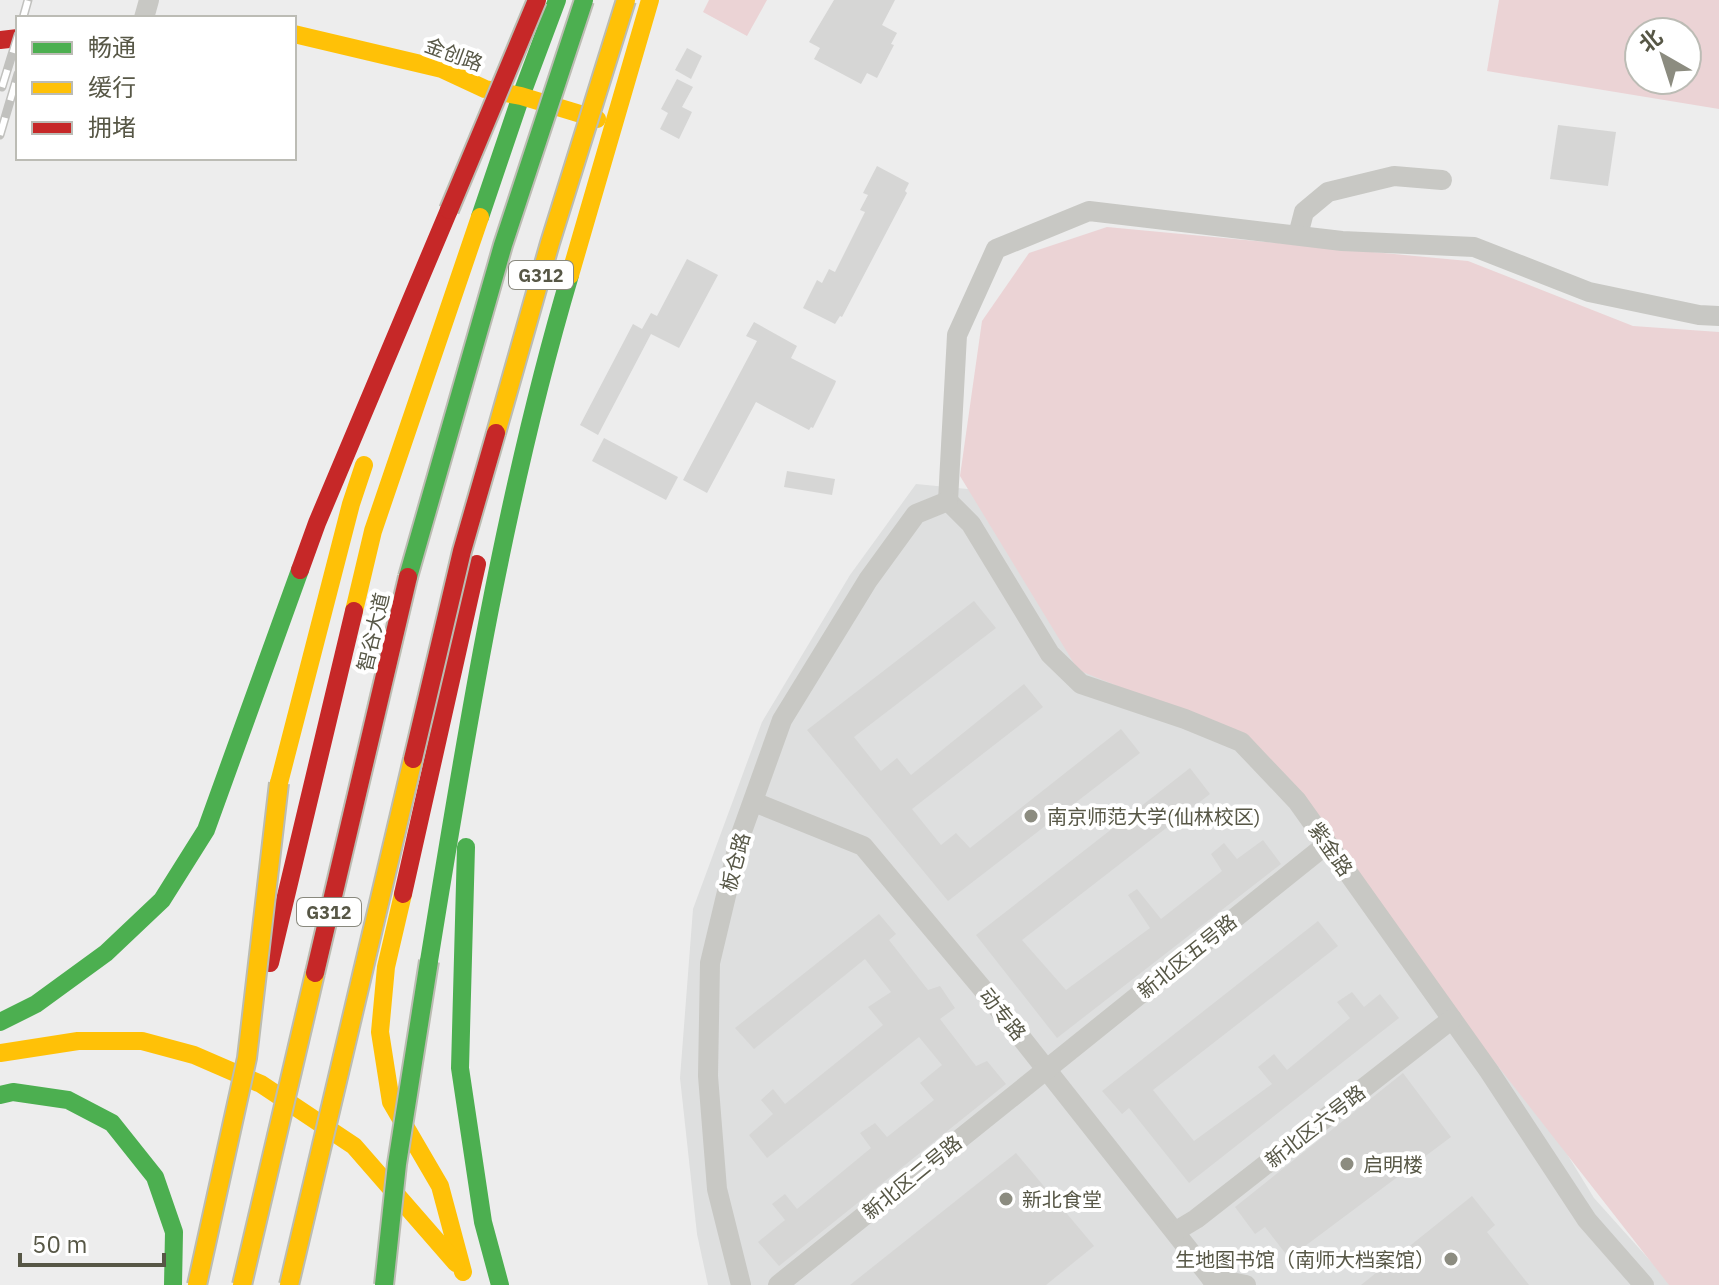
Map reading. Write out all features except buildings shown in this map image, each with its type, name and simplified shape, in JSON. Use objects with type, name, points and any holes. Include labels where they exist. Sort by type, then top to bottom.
[{"type":"main road","points":[[0,1022],[36,1004],[106,953],[162,900],[206,830],[317,523],[537,0]]},
{"type":"main road","points":[[197,1285],[247,1058],[373,531],[441,326],[557,0]]},
{"type":"main road","name":"智谷大道","points":[[242,1285],[417,540],[503,245],[584,0]]},
{"type":"main road","name":"G312","points":[[289,1285],[462,551],[550,243],[626,0]]},
{"type":"main road","points":[[465,1278],[440,1186],[391,1102],[380,1032],[386,967],[496,479],[597,119],[637,0]]},
{"type":"main road","points":[[384,1285],[409,1082],[458,780],[493,592],[554,328],[650,0]]},
{"type":"main road","name":"金创路","points":[[296,34],[442,69],[485,89],[521,96],[597,119]]},
{"type":"main road","points":[[247,1058],[279,783],[351,504],[449,210]]},
{"type":"main road","points":[[493,592],[489,711],[466,847],[460,1068],[483,1222],[500,1285]]},
{"type":"main road","points":[[0,1053],[78,1041],[142,1041],[194,1055],[261,1084],[354,1146],[465,1278]]},
{"type":"main road","points":[[0,1095],[13,1092],[68,1100],[112,1123],[155,1177],[174,1232],[173,1285]]},
{"type":"street","points":[[1298,235],[1304,212],[1328,192],[1394,176],[1442,180]]},
{"type":"street","points":[[948,501],[957,335],[996,249],[1089,211],[1342,241],[1474,247],[1589,292],[1699,315],[1719,316]]},
{"type":"street","name":"板仓路","points":[[741,1285],[717,1189],[708,1076],[710,963],[740,837],[782,720],[868,580],[916,514],[948,501]]},
{"type":"street","name":"紫金路","points":[[948,501],[971,524],[1050,654],[1081,684],[1185,719],[1241,742],[1297,801],[1452,1019],[1587,1220],[1644,1285]]},
{"type":"street","name":"动专路","points":[[754,802],[863,846],[1046,1068],[1176,1231],[1211,1281]]},
{"type":"street","name":"新北区五号路","points":[[1046,1068],[1327,844]]},
{"type":"street","name":"新北区六号路","points":[[1176,1231],[1196,1219],[1452,1019]]},
{"type":"street","name":"新北区二号路","points":[[778,1285],[1046,1068]]},
{"type":"street","points":[[1211,1281],[1246,1285]]},
{"type":"shaded area","points":[[709,0],[767,0],[747,36],[703,12]]},
{"type":"shaded area","points":[[1499,0],[1719,0],[1719,109],[1640,96],[1703,96],[1703,16],[1623,16],[1623,93],[1487,71]]},
{"type":"shaded area","points":[[1107,227],[1468,261],[1633,326],[1719,332],[1719,1285],[1669,1285],[1240,736],[1078,670],[960,476],[982,321],[1029,253]]},
{"type":"shaded area","name":"南京师范大学(仙林校区)","points":[[916,484],[978,490],[1258,718],[1448,960],[1594,1198],[1672,1285],[708,1285],[697,1234],[680,1078],[693,909],[762,722],[850,575]]},
{"type":"railway","points":[[24,16],[28,0]]},
{"type":"railway","points":[[2,87],[16,42]]},
{"type":"railway","points":[[0,135],[16,81]]},
{"type":"traffic: fast","points":[[521,96],[557,0]]},
{"type":"traffic: fast","points":[[408,577],[503,245],[584,0]]},
{"type":"traffic: fast","points":[[480,217],[521,96]]},
{"type":"traffic: fast","points":[[429,961],[472,702],[506,530],[525,444],[570,275]]},
{"type":"traffic: fast","points":[[0,1022],[36,1004],[106,953],[162,900],[206,830],[300,570]]},
{"type":"traffic: fast","points":[[466,847],[460,1068],[483,1222],[500,1285]]},
{"type":"traffic: fast","points":[[384,1285],[397,1164],[429,961]]},
{"type":"traffic: fast","points":[[0,1095],[13,1092],[68,1100],[112,1123],[155,1177],[174,1232],[173,1285]]},
{"type":"traffic: slow","points":[[496,433],[550,243],[626,0]]},
{"type":"traffic: slow","points":[[570,275],[650,0]]},
{"type":"traffic: slow","points":[[296,34],[442,69],[485,89],[521,96],[597,119]]},
{"type":"traffic: slow","points":[[354,611],[373,531],[480,217]]},
{"type":"traffic: slow","points":[[279,783],[351,504],[364,465]]},
{"type":"traffic: slow","points":[[289,1285],[413,759]]},
{"type":"traffic: slow","points":[[197,1285],[247,1058],[279,783]]},
{"type":"traffic: slow","points":[[403,894],[386,967],[380,1032],[391,1102],[440,1186],[463,1272]]},
{"type":"traffic: slow","points":[[242,1285],[315,973]]},
{"type":"traffic: slow","points":[[0,1053],[78,1041],[142,1041],[194,1055],[261,1084],[354,1146],[456,1263]]},
{"type":"traffic: jam","points":[[449,210],[537,0]]},
{"type":"traffic: jam","points":[[0,40],[16,38]]},
{"type":"traffic: jam","points":[[300,570],[449,210]]},
{"type":"traffic: jam","points":[[413,759],[462,551],[496,433]]},
{"type":"traffic: jam","points":[[403,894],[477,564]]},
{"type":"traffic: jam","points":[[315,973],[408,577]]},
{"type":"traffic: jam","points":[[270,963],[354,611]]},
{"type":"place","name":"南京师范大学(仙林校区)","points":[[1031,816]]},
{"type":"place","name":"启明楼","points":[[1347,1164]]},
{"type":"place","name":"新北食堂","points":[[1006,1199]]},
{"type":"place","name":"生地图书馆（南师大档案馆）","points":[[1451,1259]]}]
